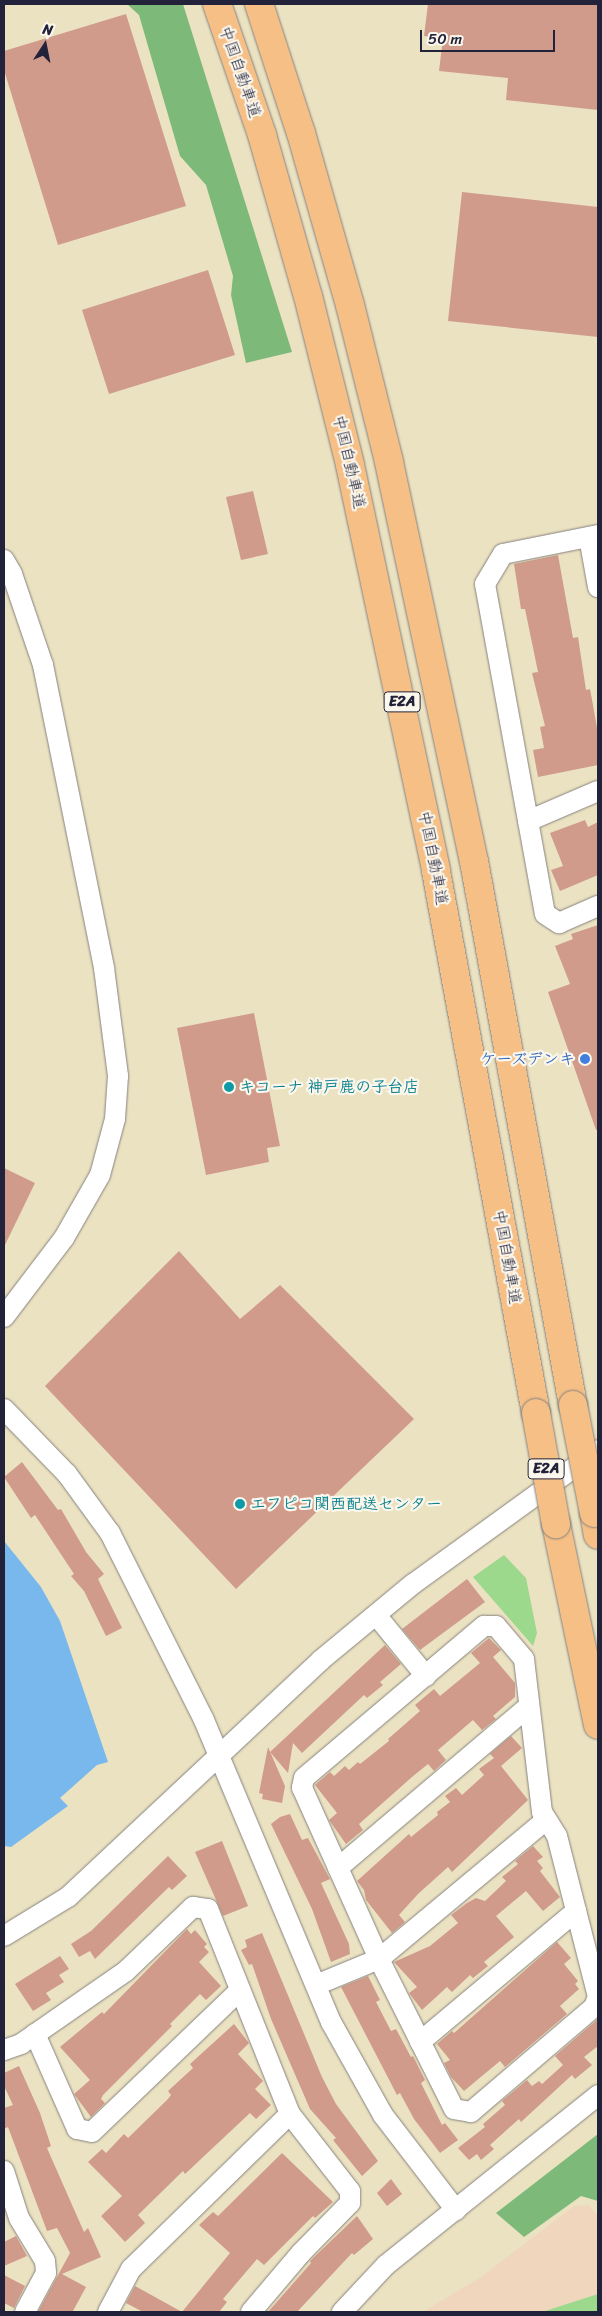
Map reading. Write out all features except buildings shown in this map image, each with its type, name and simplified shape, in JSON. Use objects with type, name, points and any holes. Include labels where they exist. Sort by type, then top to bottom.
[{"type":"highway","name":"中国自動車道","points":[[217,4],[264,144],[308,296],[350,465],[436,871],[556,1524],[598,1725]]},
{"type":"highway","name":"E2A","points":[[259,4],[301,133],[350,305],[388,462],[474,862],[596,1524]]},
{"type":"street","points":[[598,587],[594,536],[503,554],[485,584],[545,914],[559,923],[598,906]]},
{"type":"street","points":[[4,560],[12,574],[43,665],[104,968],[118,1076],[115,1119],[100,1175],[64,1238],[4,1317]]},
{"type":"street","points":[[528,821],[598,791]]},
{"type":"street","points":[[4,1409],[67,1474],[110,1533],[160,1630],[220,1758],[331,2022],[384,2115],[456,2210]]},
{"type":"street","points":[[4,1936],[68,1898],[220,1758],[321,1660],[413,1584],[598,1450]]},
{"type":"street","points":[[376,1615],[426,1676]]},
{"type":"street","points":[[484,1626],[496,1626],[524,1659],[542,1812],[557,1836],[598,1996],[594,2007],[471,2112],[454,2109],[379,1958],[302,1788],[304,1778],[426,1676],[484,1626]]},
{"type":"street","points":[[338,1868],[529,1706]]},
{"type":"street","points":[[316,1985],[379,1958],[546,1820]]},
{"type":"street","points":[[4,2050],[22,2044],[126,1971],[193,1907],[208,1909],[290,2114],[350,2190],[350,2203],[300,2253],[250,2312]]},
{"type":"street","points":[[420,2042],[576,1911]]},
{"type":"street","points":[[35,2034],[77,2129],[92,2132],[240,1990]]},
{"type":"street","points":[[342,2312],[386,2265],[598,2095]]},
{"type":"street","points":[[108,2312],[131,2269],[290,2114]]},
{"type":"street","points":[[4,2171],[12,2221],[45,2261],[46,2273],[24,2312]]},
{"type":"shaded area","points":[[588,2205],[598,2216],[598,2312],[423,2312],[481,2277],[574,2206]]},
{"type":"green space","points":[[127,4],[183,4],[292,352],[246,363],[231,295],[233,276],[206,185],[180,156],[139,15]]},
{"type":"green space","points":[[504,1555],[526,1578],[537,1633],[533,1646],[473,1577]]},
{"type":"green space","points":[[598,2134],[598,2201],[581,2196],[524,2237],[496,2213]]},
{"type":"green space","points":[[598,2294],[598,2312],[542,2312]]},
{"type":"water","points":[[4,1541],[41,1587],[60,1621],[108,1762],[97,1765],[60,1798],[68,1806],[11,1847],[4,1846]]},
{"type":"place","name":"ケーズデンキ","points":[[585,1059]]},
{"type":"place","name":"キコーナ 神戸鹿の子台店","points":[[229,1087]]},
{"type":"place","name":"エフピコ関西配送センター","points":[[240,1504]]}]
